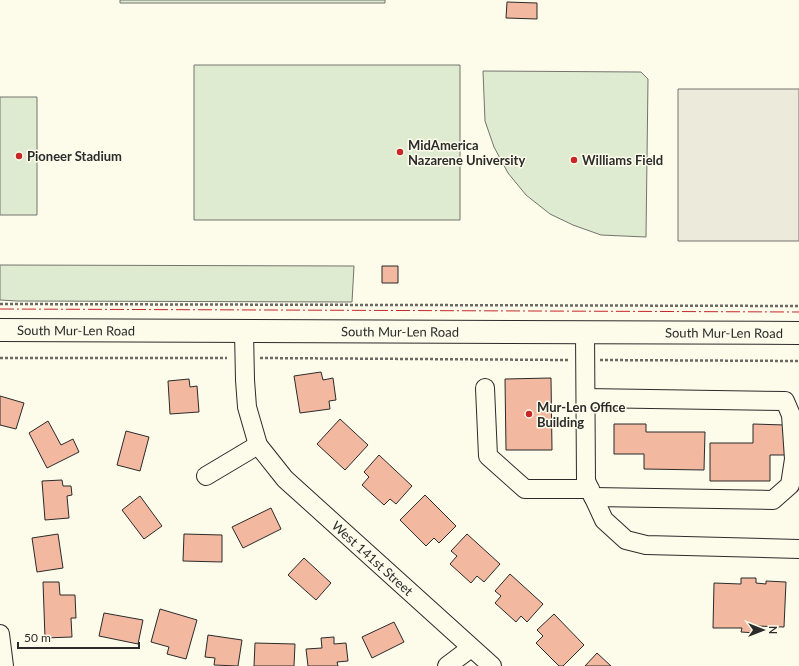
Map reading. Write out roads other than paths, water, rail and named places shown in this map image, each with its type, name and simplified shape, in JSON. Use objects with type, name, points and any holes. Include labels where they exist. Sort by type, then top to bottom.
[{"type":"main road","name":"South Mur-Len Road","points":[[0,330],[799,333]]},
{"type":"street","points":[[799,320],[799,333]]},
{"type":"street","name":"West 141st Street","points":[[244,332],[247,407],[258,445],[285,479],[492,666]]},
{"type":"street","points":[[585,333],[586,481],[604,520],[626,540],[646,545],[799,549]]},
{"type":"street","points":[[485,388],[488,456],[525,489],[773,500],[790,485],[794,459],[791,415],[785,401],[586,398]]},
{"type":"street","points":[[206,476],[258,445]]},
{"type":"street","points":[[0,634],[4,666]]},
{"type":"street","points":[[447,666],[471,648]]},
{"type":"place","name":"MidAmerica Nazarene University","points":[[400,152]]},
{"type":"place","name":"Pioneer Stadium","points":[[19,156]]},
{"type":"place","name":"Williams Field","points":[[574,160]]},
{"type":"place","name":"Mur-Len Office Building","points":[[529,414]]}]
